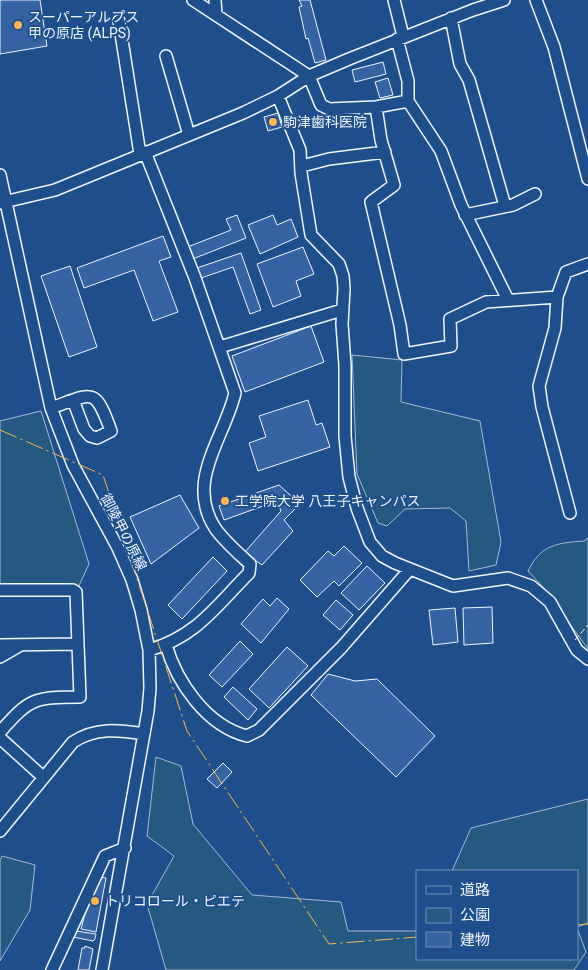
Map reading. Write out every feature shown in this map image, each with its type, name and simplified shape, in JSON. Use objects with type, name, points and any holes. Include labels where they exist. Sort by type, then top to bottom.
[{"type":"street","points":[[193,0],[309,76],[322,104],[329,109],[376,107],[408,101]]},
{"type":"street","points":[[215,0],[216,15]]},
{"type":"street","points":[[394,0],[408,81],[408,101],[418,120],[441,151],[465,215],[508,300]]},
{"type":"street","points":[[3,203],[55,190],[278,96],[309,76],[451,18],[504,0]]},
{"type":"street","points":[[536,0],[554,47],[588,179]]},
{"type":"street","points":[[451,18],[460,64],[469,80],[504,206]]},
{"type":"street","points":[[119,21],[142,153],[220,347],[235,393],[226,422],[205,474],[202,495],[215,528],[250,564],[249,573],[200,625],[166,645],[149,650]]},
{"type":"street","points":[[166,56],[188,135]]},
{"type":"street","points":[[278,96],[300,150],[312,235],[339,264],[343,276],[344,436],[349,477],[356,508],[370,542],[382,556],[454,586],[508,578],[531,586],[550,602],[577,650],[588,659]]},
{"type":"street","points":[[376,107],[394,185],[371,202],[400,325],[404,354],[451,346],[450,319],[486,302],[556,297]]},
{"type":"street","points":[[302,166],[329,159],[385,152]]},
{"type":"street","name":"御陵甲の原線","points":[[0,175],[3,203],[51,408],[73,465],[118,548],[132,580],[141,610],[149,650],[150,688],[144,734],[102,970]]},
{"type":"street","points":[[465,215],[513,205],[535,194]]},
{"type":"street","points":[[570,513],[542,407],[539,386],[555,328],[556,297],[566,272],[588,264]]},
{"type":"street","points":[[220,347],[342,310]]},
{"type":"street","points":[[51,408],[73,400]]},
{"type":"street","points":[[166,645],[180,681],[211,716],[234,733],[248,736],[259,730],[341,648],[410,569]]},
{"type":"street","points":[[0,590],[73,590],[76,592],[80,697],[37,699],[22,707],[0,732]]},
{"type":"street","points":[[0,645],[77,644]]},
{"type":"street","points":[[0,657],[20,645]]},
{"type":"street","points":[[0,831],[62,753],[81,736],[104,730],[144,734]]},
{"type":"street","points":[[0,738],[43,777]]},
{"type":"street","points":[[52,970],[105,856],[125,848]]},
{"type":"green space","points":[[352,355],[402,360],[401,402],[480,421],[501,542],[496,565],[469,571],[466,521],[450,508],[405,509],[387,526],[378,523],[357,474]]},
{"type":"green space","points":[[41,411],[89,564],[76,592],[0,591],[0,421]]},
{"type":"green space","points":[[588,538],[588,649],[544,588],[528,571],[533,562],[545,550],[558,544],[584,541]]},
{"type":"green space","points":[[156,757],[181,766],[193,824],[252,895],[341,902],[348,931],[416,931],[416,960],[578,960],[578,931],[586,952],[574,970],[166,970],[147,904],[174,856],[147,836]]},
{"type":"green space","points":[[588,799],[588,923],[578,927],[578,870],[452,870],[471,828]]},
{"type":"green space","points":[[2,856],[35,865],[30,910],[0,961],[0,861]]},
{"type":"building","points":[[0,0],[40,0],[47,46],[0,54]]},
{"type":"building","points":[[299,0],[310,0],[326,60],[315,63],[308,38],[306,39],[299,7],[302,6]]},
{"type":"building","points":[[383,62],[386,74],[355,82],[352,70]]},
{"type":"building","points":[[388,78],[393,95],[380,98],[375,82]]},
{"type":"building","name":"駒津歯科医院","points":[[278,113],[282,127],[268,131],[264,117]]},
{"type":"building","points":[[237,215],[246,238],[190,260],[185,248],[231,230],[226,219]]},
{"type":"building","points":[[273,215],[277,225],[291,219],[298,237],[260,254],[248,225]]},
{"type":"building","points":[[163,236],[171,257],[159,261],[178,312],[153,321],[134,270],[84,288],[77,268]]},
{"type":"building","points":[[303,247],[314,274],[296,281],[301,296],[273,307],[257,264]]},
{"type":"building","points":[[241,253],[261,310],[250,314],[233,267],[201,278],[197,268]]},
{"type":"building","points":[[70,266],[97,347],[69,357],[41,276]]},
{"type":"building","points":[[311,326],[324,362],[245,392],[232,356]]},
{"type":"building","points":[[308,400],[316,425],[322,423],[330,447],[258,471],[249,443],[266,437],[259,416]]},
{"type":"building","points":[[279,485],[300,504],[284,520],[293,531],[262,565],[244,553],[281,511],[277,501],[224,520],[219,506]]},
{"type":"building","points":[[180,495],[199,528],[151,564],[130,517]]},
{"type":"building","points":[[344,546],[362,563],[339,586],[334,581],[317,597],[300,580],[328,551],[334,556]]},
{"type":"building","points":[[213,557],[227,571],[182,619],[168,605]]},
{"type":"building","points":[[367,566],[385,583],[359,610],[341,593]]},
{"type":"building","points":[[277,598],[289,609],[261,643],[241,624],[263,599],[270,606]]},
{"type":"building","points":[[336,600],[353,615],[340,630],[323,615]]},
{"type":"building","points":[[492,607],[493,643],[464,645],[463,608]]},
{"type":"building","points":[[455,608],[458,642],[433,645],[429,610]]},
{"type":"building","points":[[240,641],[253,654],[222,687],[209,675]]},
{"type":"building","points":[[287,647],[308,666],[269,708],[249,689]]},
{"type":"building","points":[[328,674],[355,681],[377,679],[435,736],[396,777],[311,695]]},
{"type":"building","points":[[233,687],[257,709],[248,720],[224,697]]},
{"type":"building","points":[[223,763],[232,772],[217,788],[207,779]]},
{"type":"building","name":"トリコロール・ピエテ","points":[[101,877],[106,878],[96,932],[81,929],[87,907]]},
{"type":"building","points":[[76,931],[96,934],[95,939],[93,941],[73,937]]},
{"type":"building","points":[[85,946],[93,949],[89,970],[78,970],[82,948],[85,948]]},
{"type":"fence","points":[[575,640],[588,625]]},
{"type":"power","points":[[0,430],[103,475],[187,731],[329,944],[416,937]]},
{"type":"power","points":[[578,925],[588,924]]},
{"type":"place","name":"スーパーアルプス 甲の原店 (ALPS)","points":[[18,25]]},
{"type":"place","name":"駒津歯科医院","points":[[273,122]]},
{"type":"place","name":"工学院大学 八王子キャンパス","points":[[225,501]]},
{"type":"place","name":"トリコロール・ピエテ","points":[[95,901]]}]
